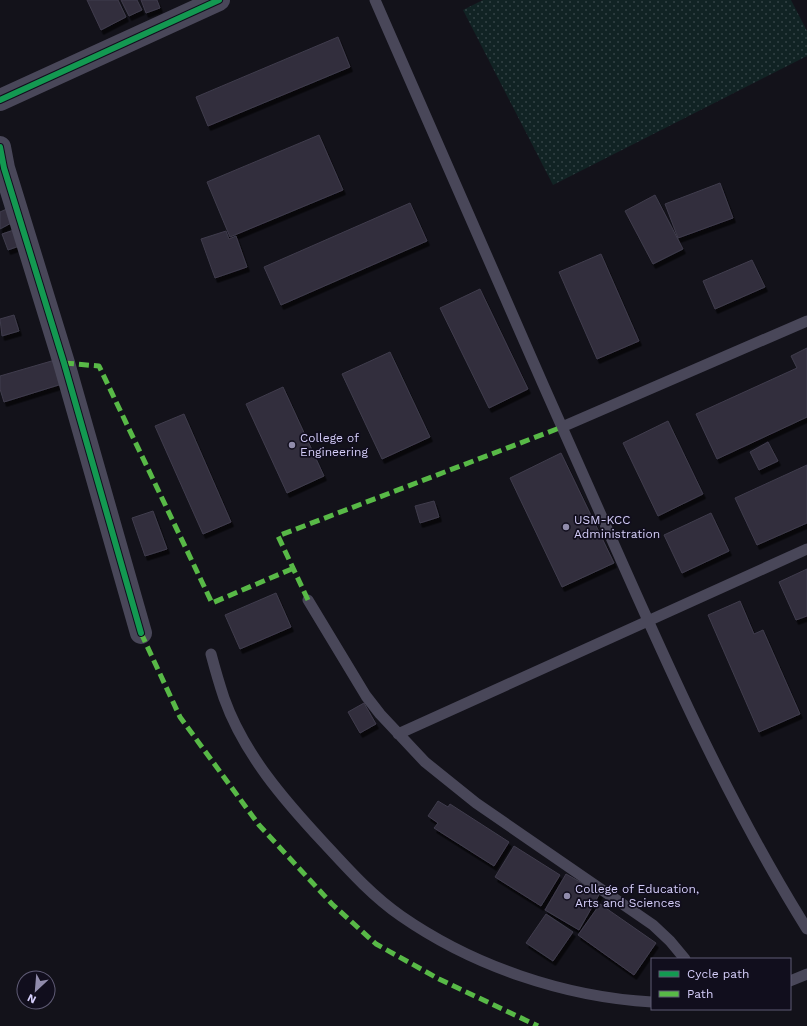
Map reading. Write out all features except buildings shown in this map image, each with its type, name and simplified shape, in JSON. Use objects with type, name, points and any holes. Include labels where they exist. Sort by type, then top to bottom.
[{"type":"street","points":[[0,100],[219,0]]},
{"type":"street","points":[[0,147],[4,168],[64,363],[141,633]]},
{"type":"lane","points":[[375,0],[648,621],[697,726],[741,814],[781,887],[807,929]]},
{"type":"lane","points":[[562,427],[807,321]]},
{"type":"lane","points":[[398,734],[807,550]]},
{"type":"lane","points":[[308,600],[366,696],[398,734],[425,762],[476,803],[653,925],[670,941],[684,958]]},
{"type":"lane","points":[[211,654],[224,698],[238,729],[254,757],[282,797],[355,876],[400,915],[436,938],[469,954],[563,990],[605,998],[651,1002]]},
{"type":"lane","points":[[791,981],[807,974]]},
{"type":"shaded area","points":[[483,0],[791,0],[807,31],[807,56],[553,185],[463,10]]},
{"type":"marked path","points":[[64,363],[99,366],[212,603],[294,568]]},
{"type":"marked path","points":[[308,600],[278,536],[562,427]]},
{"type":"marked path","points":[[141,633],[180,717],[259,825],[332,904],[376,944],[439,979],[538,1026]]},
{"type":"cycle path","points":[[0,100],[219,0]]},
{"type":"cycle path","points":[[0,147],[4,168],[64,363],[141,633]]},
{"type":"place","name":"College of Engineering","points":[[292,445]]},
{"type":"place","name":"USM-KCC Administration","points":[[566,527]]},
{"type":"place","name":"College of Education, Arts and Sciences","points":[[567,896]]}]
